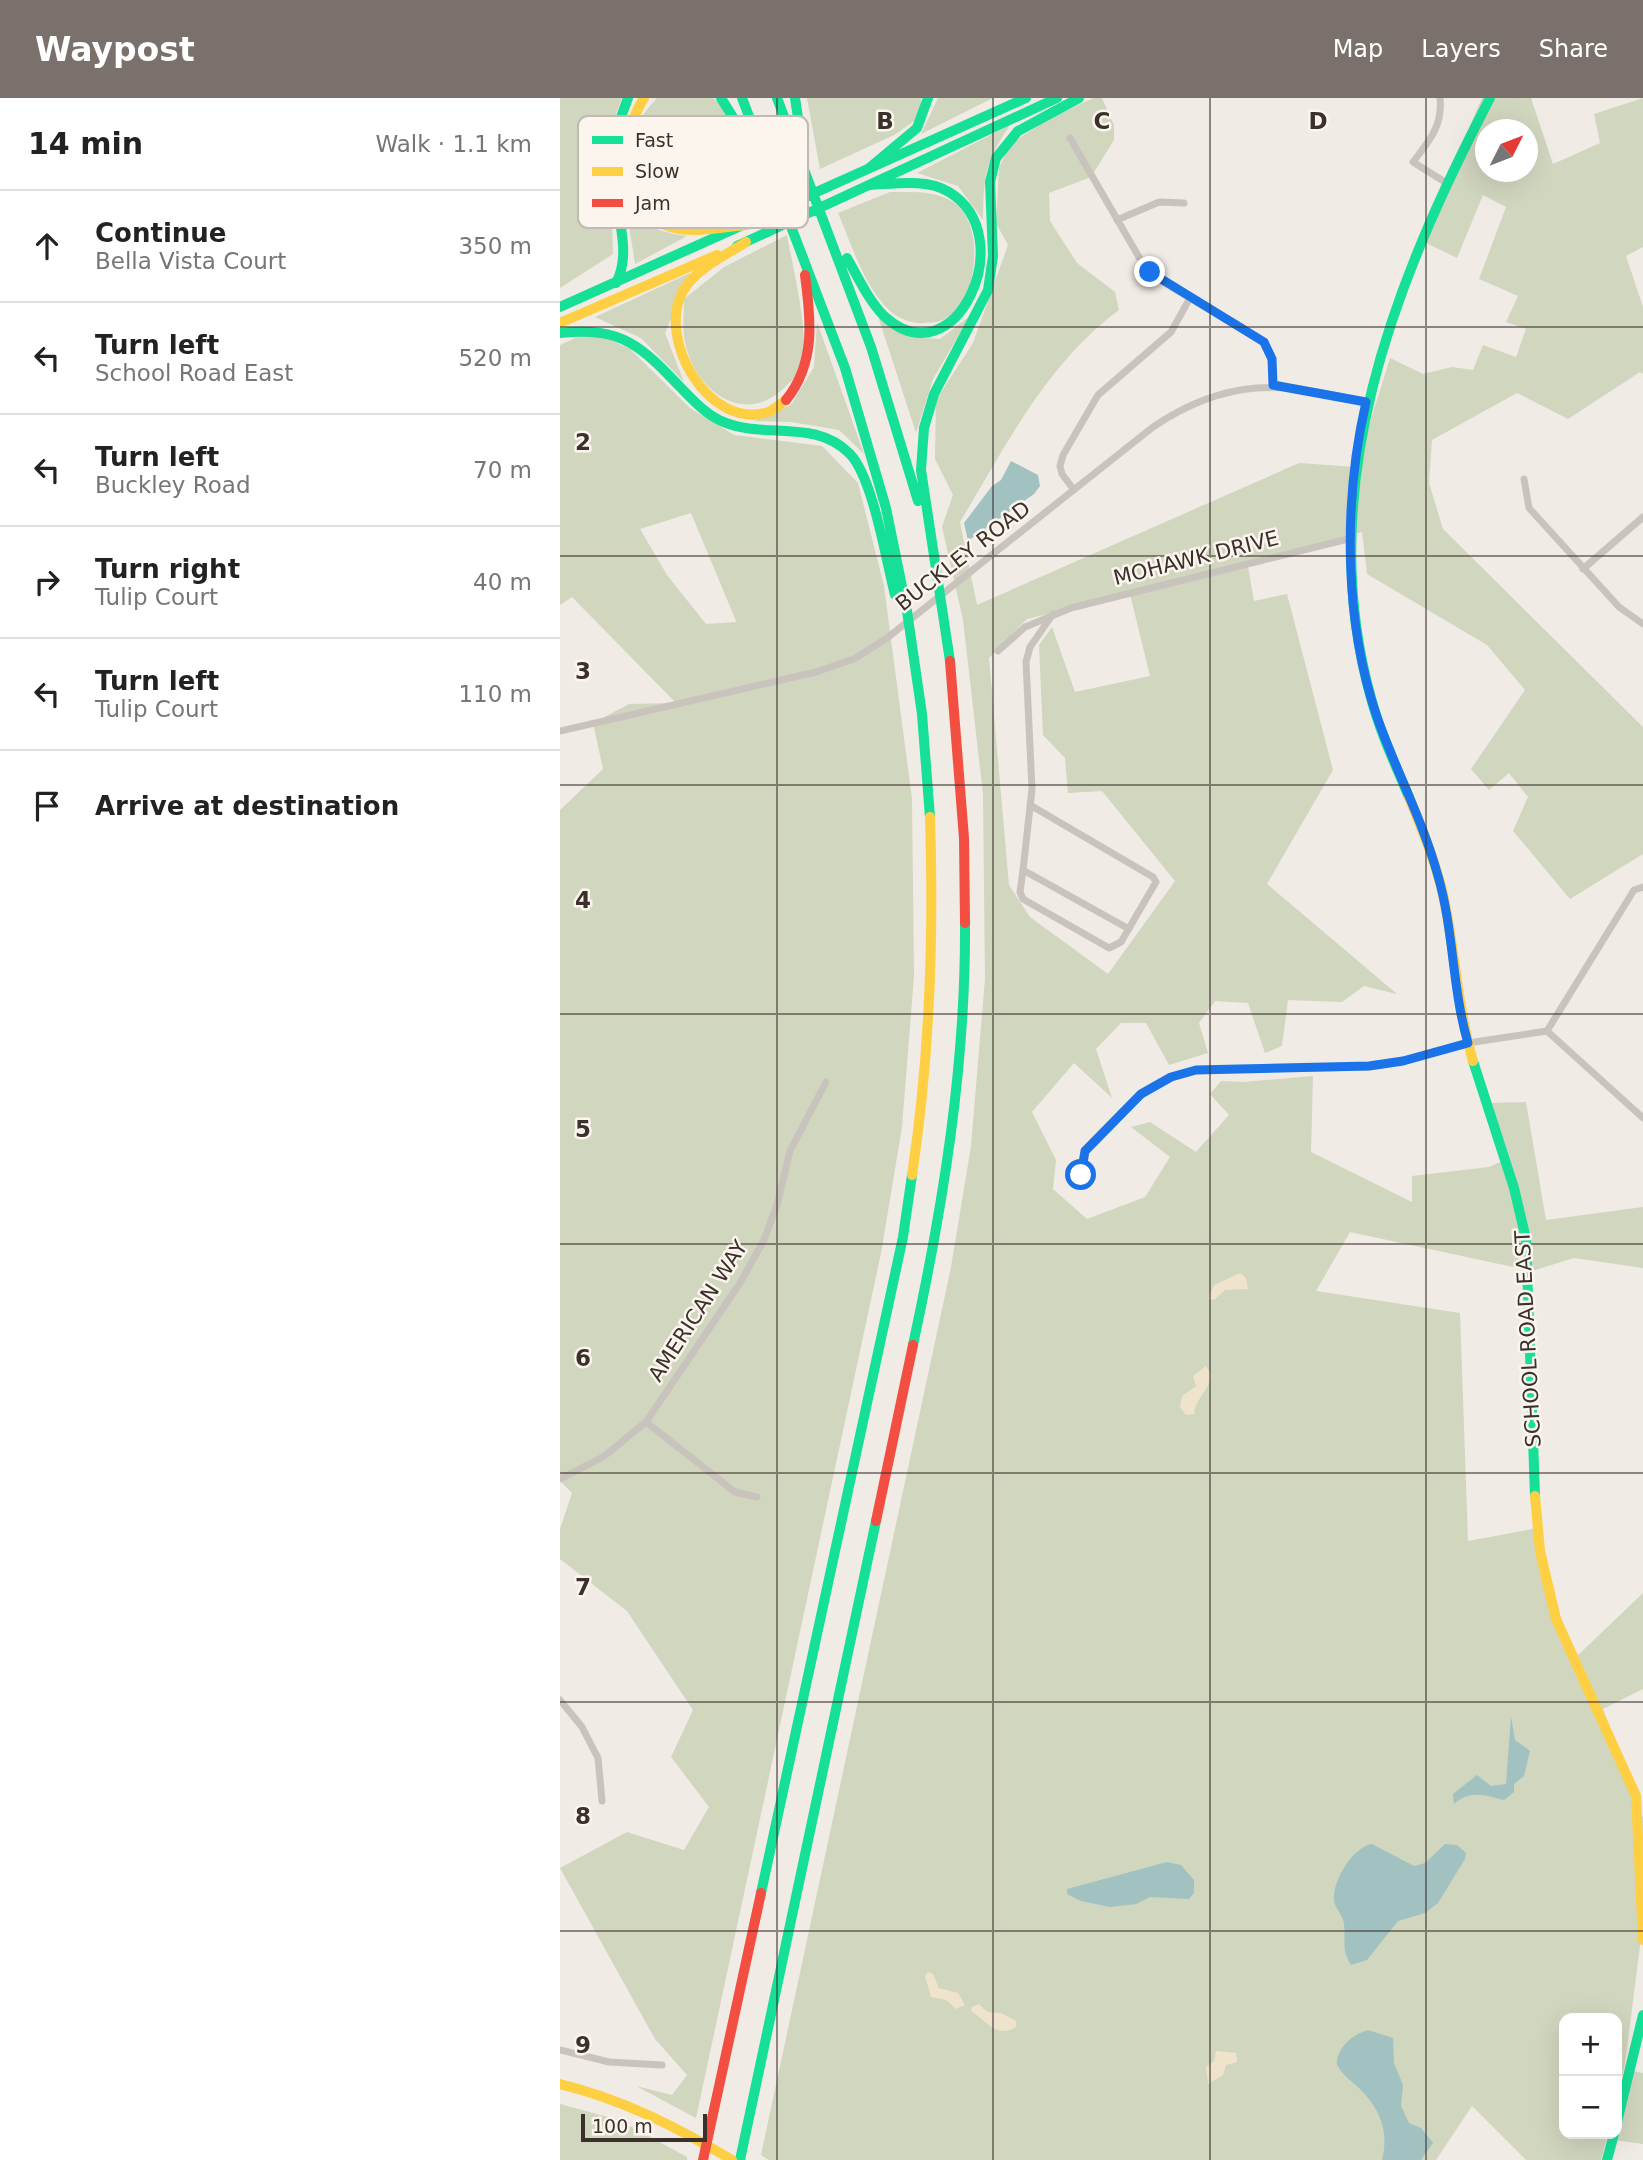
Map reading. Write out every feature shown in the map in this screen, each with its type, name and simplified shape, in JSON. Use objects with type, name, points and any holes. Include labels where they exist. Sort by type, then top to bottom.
[{"type":"main road","points":[[620,116],[628,98]]},
{"type":"main road","points":[[635,116],[644,98]]},
{"type":"main road","points":[[721,98],[732,116]]},
{"type":"main road","points":[[742,98],[748,116]]},
{"type":"main road","points":[[777,98],[784,116]]},
{"type":"main road","points":[[796,98],[798,116]]},
{"type":"main road","points":[[868,169],[917,128],[928,98]]},
{"type":"main road","points":[[808,197],[1026,98]]},
{"type":"main road","points":[[808,214],[1057,98]]},
{"type":"main road","points":[[740,2160],[924,1297],[953,1129],[965,986],[965,865],[949,653],[931,553],[921,470],[924,428],[934,394],[988,290],[993,256],[990,182],[996,158],[1018,131],[1079,98]]},
{"type":"main road","name":"SCHOOL ROAD EAST","points":[[1490,98],[1446,182],[1394,307],[1366,402],[1348,538],[1361,649],[1370,693],[1388,748],[1423,829],[1439,878],[1468,1043],[1526,1240],[1535,1500],[1547,1587],[1568,1651],[1636,1796],[1643,1940]]},
{"type":"main road","points":[[808,176],[878,364],[931,553]]},
{"type":"main road","points":[[822,219],[878,309],[893,324],[922,332],[947,326],[963,313],[977,281],[979,241],[971,214],[956,197],[933,186],[870,185]]},
{"type":"main road","points":[[616,283],[623,270],[624,260],[620,228]]},
{"type":"main road","points":[[680,228],[700,228]]},
{"type":"main road","points":[[560,307],[740,228]]},
{"type":"main road","points":[[560,323],[777,228]]},
{"type":"main road","points":[[703,2160],[890,1303],[920,1134],[931,1016],[934,876],[930,807],[911,629],[874,462],[836,340],[790,228]]},
{"type":"main road","points":[[746,242],[691,281],[683,292],[677,312],[678,341],[686,367],[706,395],[730,411],[750,414],[764,412],[783,401],[798,383],[807,358],[810,331],[802,259]]},
{"type":"main road","points":[[560,333],[608,331],[627,338],[702,408],[729,424],[814,432],[842,445],[858,463],[865,479],[904,635],[912,654]]},
{"type":"main road","points":[[1622,2101],[1643,2015]]},
{"type":"main road","points":[[560,2084],[617,2101],[691,2135],[732,2160]]},
{"type":"main road","points":[[1607,2160],[1613,2139]]},
{"type":"street","points":[[1440,98],[1442,114],[1435,133],[1413,162],[1446,182]]},
{"type":"street","points":[[1070,138],[1150,272],[1264,342],[1272,359],[1273,385]]},
{"type":"street","points":[[1117,220],[1159,202],[1184,203]]},
{"type":"street","points":[[1074,490],[1062,474],[1060,466],[1091,404],[1171,332],[1190,298]]},
{"type":"street","name":"BUCKLEY ROAD","points":[[560,732],[816,673],[854,659],[887,638],[1153,426],[1190,404],[1230,390],[1273,385],[1366,402]]},
{"type":"street","points":[[1524,479],[1529,508],[1619,607],[1643,624]]},
{"type":"street","points":[[1583,569],[1643,516]]},
{"type":"street","name":"MOHAWK DRIVE","points":[[998,651],[1025,627],[1053,614],[1348,538]]},
{"type":"street","points":[[1030,805],[1155,879],[1118,945],[1103,946],[1023,899],[1020,892],[1032,779],[1027,662],[1030,647],[1053,614]]},
{"type":"street","points":[[1023,870],[1129,929]]},
{"type":"street","points":[[1081,1175],[1085,1151],[1141,1094],[1171,1077],[1196,1070],[1369,1066],[1403,1061],[1468,1043],[1547,1031],[1634,890],[1643,887]]},
{"type":"street","points":[[1547,1031],[1643,1118]]},
{"type":"street","name":"AMERICAN WAY","points":[[560,1479],[603,1457],[646,1422],[740,1283],[764,1240],[777,1205],[790,1151],[826,1082]]},
{"type":"street","points":[[646,1422],[735,1492],[757,1497]]},
{"type":"street","points":[[560,1700],[582,1727],[598,1758],[602,1801]]},
{"type":"street","points":[[560,2050],[609,2062],[662,2065]]},
{"type":"green space","points":[[560,98],[622,98],[615,116],[578,116],[578,228],[612,228],[613,254],[560,288]]},
{"type":"green space","points":[[657,98],[713,98],[725,108],[729,116],[643,116]]},
{"type":"green space","points":[[807,98],[921,98],[920,117],[894,135],[820,169]]},
{"type":"green space","points":[[938,98],[993,98],[921,134]]},
{"type":"green space","points":[[1094,98],[1102,98],[1114,125],[1114,140],[1091,177],[1049,193],[1050,221],[1077,263],[1115,292],[1119,310],[1093,331],[1049,381],[1011,436],[960,522],[977,605],[1299,463],[1356,467],[1390,358],[1423,374],[1452,367],[1473,370],[1483,345],[1516,357],[1526,329],[1506,322],[1518,296],[1479,279],[1506,207],[1483,195],[1457,258],[1426,243],[1457,156],[1482,98],[1531,98],[1538,119],[1553,164],[1600,143],[1594,114],[1643,98],[1643,247],[1626,256],[1643,307],[1643,374],[1640,372],[1568,419],[1517,393],[1432,440],[1429,483],[1443,529],[1643,727],[1643,854],[1570,899],[1513,831],[1528,797],[1509,773],[1489,790],[1471,769],[1525,690],[1487,645],[1367,574],[1362,532],[1247,561],[1254,601],[1287,594],[1333,770],[1267,884],[1397,994],[1364,986],[1342,1002],[1288,1000],[1282,1046],[1265,1053],[1248,1003],[1215,1001],[1199,1023],[1208,1053],[1169,1065],[1146,1023],[1121,1023],[1096,1049],[1112,1098],[1074,1063],[1032,1112],[1056,1160],[1053,1189],[1087,1219],[1145,1197],[1170,1157],[1131,1127],[1150,1122],[1196,1152],[1229,1115],[1210,1094],[1221,1081],[1243,1082],[1313,1076],[1311,1152],[1412,1202],[1412,1176],[1489,1167],[1505,1160],[1487,1103],[1526,1102],[1546,1220],[1643,1207],[1643,1268],[1574,1258],[1532,1271],[1350,1232],[1316,1291],[1460,1313],[1468,1541],[1538,1528],[1540,1552],[1574,1659],[1643,1593],[1643,1689],[1603,1709],[1643,1818],[1640,1946],[1622,2077],[1622,2013],[1559,2013],[1559,2139],[1607,2139],[1601,2160],[1526,2160],[1472,2106],[1436,2160],[769,2160],[761,2155],[951,1267],[971,1146],[985,979],[983,794],[963,620],[942,527],[953,495],[935,459],[936,400],[973,343],[1008,245],[996,223],[999,168],[1010,144],[1052,117]],"holes":[[[1130,594],[1150,676],[1075,692],[1052,627],[1039,645],[1043,735],[1065,758],[1068,793],[1102,791],[1175,881],[1108,974],[1030,917],[1009,885],[989,658],[1027,619]]]},
{"type":"green space","points":[[1010,125],[987,170],[983,220],[958,186],[917,173]]},
{"type":"green space","points":[[890,192],[923,192],[946,198],[964,213],[971,228],[974,265],[970,283],[963,300],[953,313],[940,321],[911,322],[890,311],[866,278],[838,213]]},
{"type":"green space","points":[[629,228],[655,228],[687,236],[635,264]]},
{"type":"green space","points":[[787,235],[803,325],[803,360],[800,372],[769,399],[753,404],[723,398],[699,375],[690,359],[684,337],[684,299],[724,267]]},
{"type":"green space","points":[[690,273],[665,333],[684,382],[641,338],[595,317]]},
{"type":"green space","points":[[877,313],[908,337],[940,339],[970,316],[933,379],[916,433]]},
{"type":"green space","points":[[817,322],[864,454],[839,430],[791,422],[754,421],[791,405],[814,367]]},
{"type":"green space","points":[[591,331],[630,349],[690,408],[734,435],[822,446],[858,483],[884,586],[912,799],[914,976],[902,1127],[881,1253],[696,2118],[636,2086],[672,2095],[687,2075],[655,2039],[560,1868],[627,1832],[684,1850],[709,1807],[671,1757],[693,1710],[627,1611],[560,1559],[560,1529],[572,1493],[560,1481],[560,810],[603,769],[593,723],[629,704],[676,703],[572,597],[560,605],[560,345]],"holes":[[[691,513],[736,622],[706,624],[667,575],[640,529]]]},
{"type":"green space","points":[[1633,2071],[1643,2073],[1643,2144],[1614,2140],[1622,2139],[1622,2111]]},
{"type":"green space","points":[[560,2104],[619,2120],[687,2157],[687,2160],[560,2160]]},
{"type":"sand","points":[[1240,1273],[1246,1278],[1248,1289],[1225,1290],[1214,1300],[1208,1299],[1214,1285]]},
{"type":"sand","points":[[1206,1366],[1211,1374],[1209,1384],[1194,1414],[1186,1415],[1180,1407],[1182,1396],[1196,1386],[1193,1376]]},
{"type":"sand","points":[[928,1972],[933,1974],[939,1988],[958,1993],[965,2005],[956,2009],[946,2000],[931,1997],[925,1976]]},
{"type":"sand","points":[[979,2004],[987,2012],[1001,2013],[1016,2021],[1016,2027],[1003,2031],[992,2027],[971,2011],[972,2007]]},
{"type":"sand","points":[[1216,2051],[1236,2053],[1237,2062],[1226,2065],[1223,2075],[1208,2084],[1206,2067],[1214,2061]]},
{"type":"water","points":[[1011,461],[1038,475],[1040,486],[1034,494],[968,541],[964,523],[992,486],[1001,480]]},
{"type":"water","points":[[1511,1716],[1515,1740],[1530,1751],[1524,1776],[1514,1784],[1514,1792],[1504,1800],[1472,1795],[1454,1804],[1453,1794],[1477,1775],[1491,1786],[1506,1784]]},
{"type":"water","points":[[1372,1844],[1414,1866],[1425,1863],[1445,1844],[1457,1845],[1466,1853],[1438,1903],[1425,1913],[1398,1921],[1367,1960],[1351,1965],[1346,1954],[1344,1924],[1334,1902],[1335,1891],[1351,1858],[1365,1846]]},
{"type":"water","points":[[1167,1862],[1181,1865],[1194,1880],[1194,1893],[1189,1899],[1150,1897],[1136,1904],[1110,1907],[1081,1901],[1067,1894],[1067,1889]]},
{"type":"water","points":[[1368,2030],[1393,2038],[1394,2063],[1403,2085],[1401,2106],[1409,2123],[1421,2128],[1433,2143],[1421,2160],[1382,2160],[1384,2131],[1378,2113],[1337,2065],[1339,2053],[1346,2043]]},
{"type":"traffic: fast","points":[[621,116],[628,98]]},
{"type":"traffic: fast","points":[[721,98],[732,116]]},
{"type":"traffic: fast","points":[[742,98],[749,116]]},
{"type":"traffic: fast","points":[[777,98],[784,116]]},
{"type":"traffic: fast","points":[[795,98],[798,116]]},
{"type":"traffic: fast","points":[[868,169],[917,128],[928,98]]},
{"type":"traffic: fast","points":[[808,196],[1026,98]]},
{"type":"traffic: fast","points":[[808,213],[1057,98]]},
{"type":"traffic: fast","points":[[950,661],[921,470],[924,428],[934,394],[988,290],[993,256],[990,182],[996,158],[1018,131],[1079,98]]},
{"type":"traffic: fast","points":[[1409,797],[1371,698],[1355,619],[1351,542],[1357,464],[1372,388],[1395,313],[1423,240],[1490,98]]},
{"type":"traffic: fast","points":[[808,180],[871,347],[918,501]]},
{"type":"traffic: fast","points":[[847,258],[878,310],[910,331],[934,331],[955,317],[970,295],[979,268],[980,239],[970,213],[949,192],[921,183],[870,185]]},
{"type":"traffic: fast","points":[[616,283],[623,258],[621,228]]},
{"type":"traffic: fast","points":[[560,307],[736,228]]},
{"type":"traffic: fast","points":[[737,246],[776,228]]},
{"type":"traffic: fast","points":[[792,228],[845,368],[886,508],[907,611],[922,714],[930,817]]},
{"type":"traffic: fast","points":[[560,333],[600,333],[630,343],[643,351],[700,406],[719,420],[753,429],[820,436],[836,443],[850,454],[865,481],[878,520],[895,595]]},
{"type":"traffic: fast","points":[[913,1345],[951,1135],[962,1029],[965,923]]},
{"type":"traffic: fast","points":[[1473,1061],[1514,1188],[1526,1239],[1535,1496]]},
{"type":"traffic: fast","points":[[761,1893],[903,1237],[912,1175]]},
{"type":"traffic: fast","points":[[740,2160],[876,1521]]},
{"type":"traffic: fast","points":[[1622,2101],[1643,2015]]},
{"type":"traffic: fast","points":[[1607,2160],[1613,2139]]},
{"type":"traffic: slow","points":[[635,116],[644,98]]},
{"type":"traffic: slow","points":[[675,228],[722,228]]},
{"type":"traffic: slow","points":[[746,242],[703,269],[683,291],[676,311],[682,355],[693,377],[708,395],[726,408],[746,414],[768,412],[786,400]]},
{"type":"traffic: slow","points":[[560,323],[717,255]]},
{"type":"traffic: slow","points":[[1409,797],[1443,894],[1463,1020],[1473,1061]]},
{"type":"traffic: slow","points":[[912,1175],[927,1041],[931,907],[930,817]]},
{"type":"traffic: slow","points":[[1535,1496],[1540,1551],[1556,1619],[1636,1796],[1643,1940]]},
{"type":"traffic: slow","points":[[560,2084],[649,2115],[732,2160]]},
{"type":"traffic: jam","points":[[786,400],[796,386],[807,356],[810,324],[805,275]]},
{"type":"traffic: jam","points":[[950,661],[964,838],[965,923]]},
{"type":"traffic: jam","points":[[876,1521],[913,1345]]},
{"type":"traffic: jam","points":[[703,2160],[761,1893]]},
{"type":"route","points":[[1081,1175],[1085,1151],[1141,1094],[1171,1077],[1196,1070],[1369,1066],[1403,1061],[1468,1043],[1461,1014],[1449,922],[1439,878],[1423,829],[1388,748],[1364,669],[1348,538],[1366,402],[1323,392],[1273,385],[1272,359],[1264,342],[1150,272]]}]
